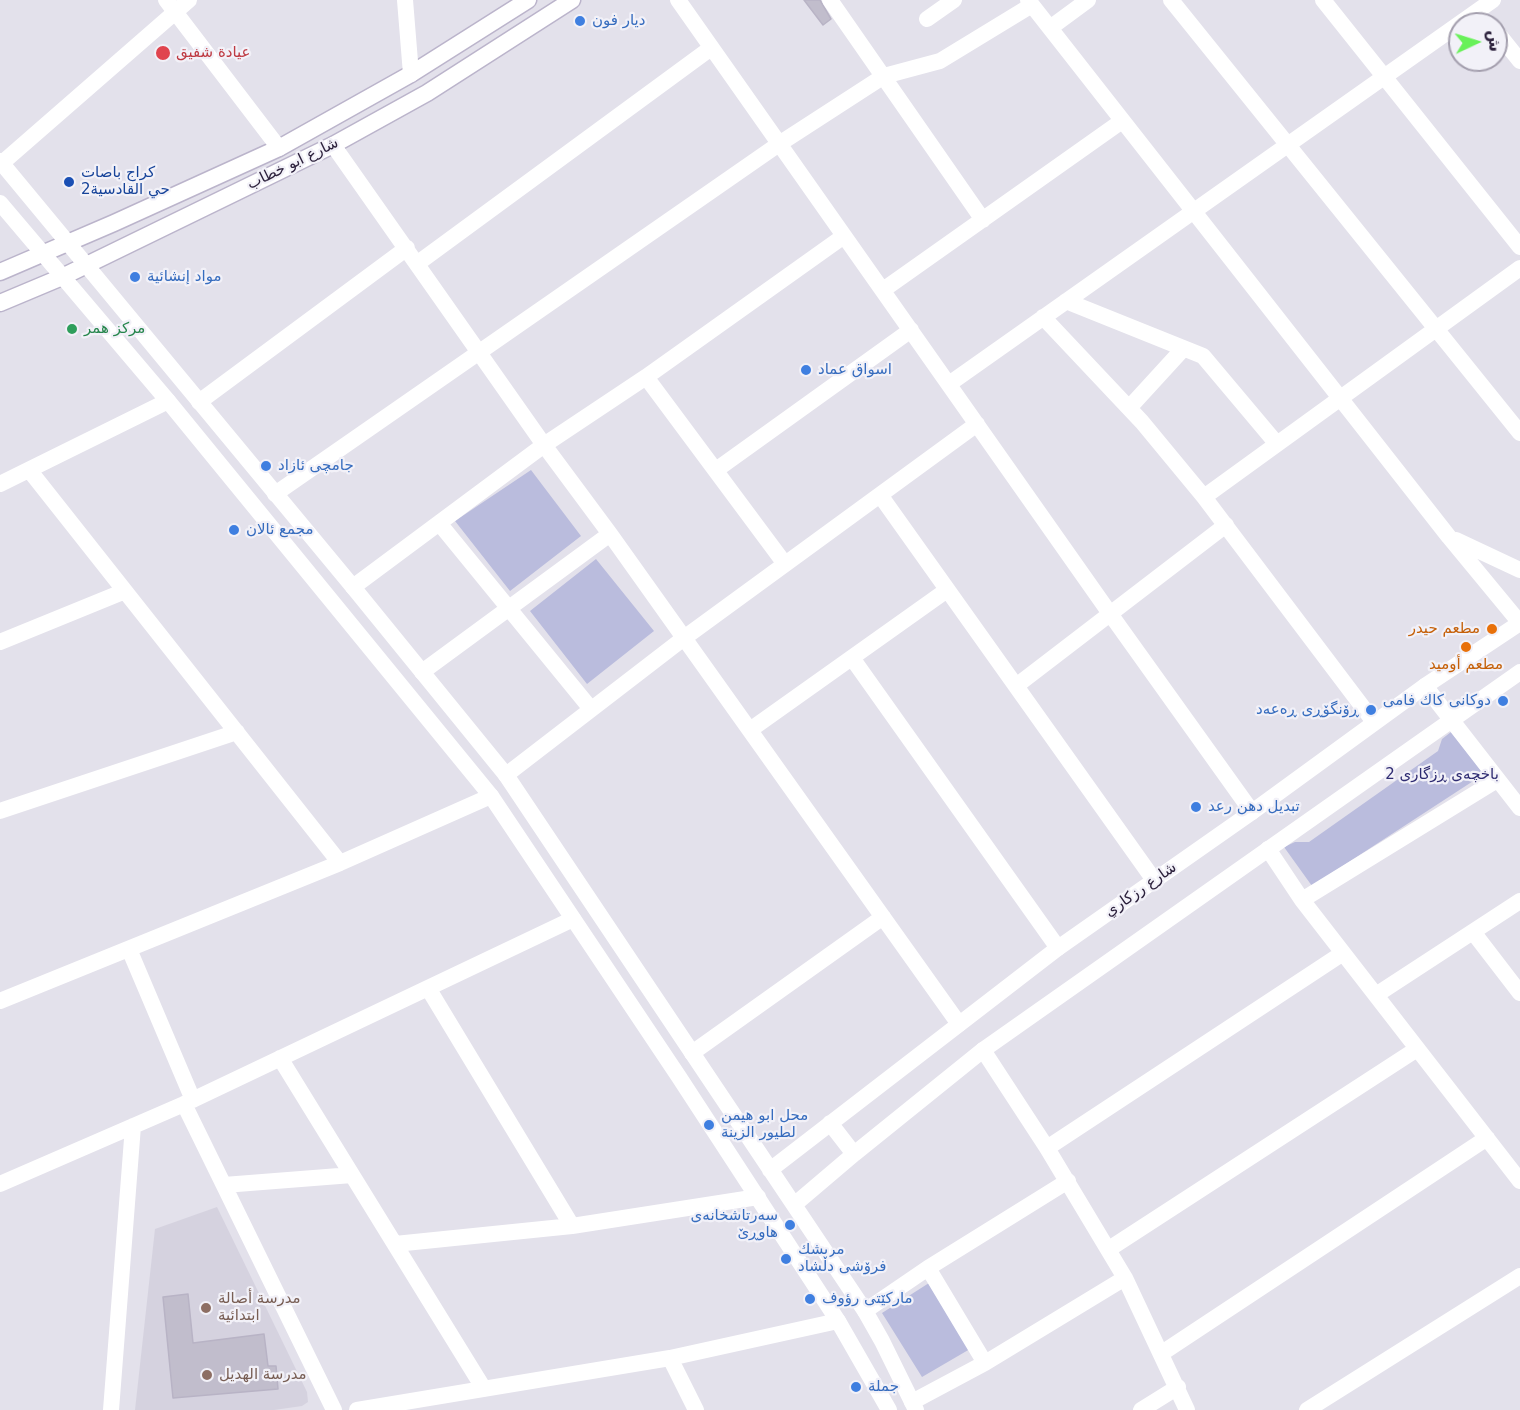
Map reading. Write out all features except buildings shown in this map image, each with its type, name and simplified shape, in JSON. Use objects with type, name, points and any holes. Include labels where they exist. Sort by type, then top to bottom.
[{"type":"street","points":[[189,0],[170,6],[1,162],[506,775],[865,1311],[914,1406],[1125,1278]]},
{"type":"street","points":[[405,0],[411,74]]},
{"type":"street","name":"شارع ابو خطاب","points":[[0,272],[279,148],[411,74],[528,0]]},
{"type":"street","name":"شارع ابو خطاب","points":[[0,303],[62,277],[333,145],[427,93],[572,0]]},
{"type":"street","points":[[678,0],[1252,812]]},
{"type":"street","points":[[830,0],[983,220]]},
{"type":"street","points":[[927,19],[954,0]]},
{"type":"street","points":[[1050,28],[1088,0]]},
{"type":"street","points":[[1171,0],[1520,433]]},
{"type":"street","points":[[1323,0],[1520,247]]},
{"type":"street","points":[[275,494],[779,144],[884,76],[940,61],[1030,2],[1449,537],[1520,623]]},
{"type":"street","points":[[948,384],[1385,76],[1481,3]]},
{"type":"street","points":[[170,6],[279,148]]},
{"type":"street","points":[[1508,46],[1520,61]]},
{"type":"street","points":[[418,263],[711,48]]},
{"type":"street","points":[[883,290],[1122,121]]},
{"type":"street","points":[[333,145],[544,445],[610,534],[958,1024]]},
{"type":"street","points":[[0,203],[40,253],[168,401],[491,796],[758,1197],[838,1321],[889,1410]]},
{"type":"street","points":[[353,587],[544,445],[646,377],[844,236]]},
{"type":"street","points":[[199,402],[407,248]]},
{"type":"street","points":[[1204,497],[1520,268]]},
{"type":"street","points":[[1066,301],[1203,356],[1277,444]]},
{"type":"street","points":[[1043,317],[1129,408],[1204,497],[1374,722]]},
{"type":"street","points":[[716,470],[911,330]]},
{"type":"street","points":[[1129,408],[1183,349]]},
{"type":"street","points":[[646,377],[785,564]]},
{"type":"street","points":[[0,484],[168,401]]},
{"type":"street","points":[[506,775],[684,638],[977,424]]},
{"type":"street","points":[[30,471],[340,863]]},
{"type":"street","points":[[880,495],[1154,880]]},
{"type":"street","points":[[439,523],[591,709]]},
{"type":"street","points":[[1016,686],[1226,525]]},
{"type":"street","points":[[422,672],[610,534]]},
{"type":"street","points":[[1449,537],[1520,570]]},
{"type":"street","points":[[750,730],[947,590]]},
{"type":"street","points":[[0,642],[125,591]]},
{"type":"street","name":"شارع رزكاري","points":[[770,1170],[1058,948],[1252,812],[1425,686],[1520,623]]},
{"type":"street","points":[[852,658],[1058,948]]},
{"type":"street","points":[[794,1205],[983,1050],[1449,719],[1520,672]]},
{"type":"street","points":[[1425,686],[1520,808]]},
{"type":"street","points":[[0,811],[237,732]]},
{"type":"street","points":[[1302,900],[1497,780]]},
{"type":"street","points":[[0,1001],[340,863],[491,796]]},
{"type":"street","points":[[534,860],[555,846]]},
{"type":"street","points":[[1268,849],[1302,900],[1520,1181]]},
{"type":"street","points":[[1376,995],[1520,901]]},
{"type":"street","points":[[692,1053],[883,918]]},
{"type":"street","points":[[0,1184],[188,1102],[573,919]]},
{"type":"street","points":[[1473,932],[1520,993]]},
{"type":"street","points":[[129,949],[188,1102],[224,1185],[334,1410]]},
{"type":"street","points":[[1047,1148],[1343,953]]},
{"type":"street","points":[[428,988],[572,1226]]},
{"type":"street","points":[[1109,1250],[1417,1049]]},
{"type":"street","points":[[983,1050],[1068,1181],[1125,1278],[1187,1410]]},
{"type":"street","points":[[280,1058],[484,1389]]},
{"type":"street","points":[[830,1123],[854,1154]]},
{"type":"street","points":[[111,1410],[133,1126]]},
{"type":"street","points":[[1162,1353],[1487,1138]]},
{"type":"street","points":[[224,1185],[352,1175]]},
{"type":"street","points":[[865,1311],[928,1268],[1068,1181]]},
{"type":"street","points":[[395,1244],[572,1226],[758,1197]]},
{"type":"street","points":[[928,1268],[985,1363]]},
{"type":"street","points":[[1307,1410],[1520,1276]]},
{"type":"street","points":[[357,1410],[670,1358],[838,1321]]},
{"type":"street","points":[[670,1358],[696,1410]]},
{"type":"street","points":[[867,1371],[890,1358]]},
{"type":"street","points":[[1141,1410],[1178,1387]]},
{"type":"shaded area","name":"مدرسة أصالة ابتدائية","points":[[217,1207],[307,1392],[308,1402],[302,1406],[274,1410],[135,1410],[155,1229]]},
{"type":"green space","points":[[531,470],[581,536],[510,591],[455,521]]},
{"type":"green space","points":[[596,559],[654,631],[587,684],[530,611]]},
{"type":"green space","name":"باخچەی ڕزگاری 2","points":[[1451,732],[1484,774],[1312,886],[1284,847],[1295,842],[1309,842],[1438,751],[1442,739]]},
{"type":"green space","points":[[929,1283],[970,1349],[922,1377],[882,1313]]},
{"type":"place","name":"ديار فون","points":[[580,21]]},
{"type":"place","name":"عيادة شفيق","points":[[163,53]]},
{"type":"place","name":"كراج باصات حي القادسية2","points":[[69,182]]},
{"type":"place","name":"مواد إنشائية","points":[[135,277]]},
{"type":"place","name":"مركز همر","points":[[72,329]]},
{"type":"place","name":"اسواق عماد","points":[[806,370]]},
{"type":"place","name":"جامچی ئازاد","points":[[266,466]]},
{"type":"place","name":"مجمع ئالان","points":[[234,530]]},
{"type":"place","name":"مطعم حيدر","points":[[1492,629]]},
{"type":"place","name":"مطعم أوميد","points":[[1466,647]]},
{"type":"place","name":"دوكانى كاك فامى","points":[[1503,701]]},
{"type":"place","name":"ڕۆنگۆڕی ڕەعەد","points":[[1371,710]]},
{"type":"place","name":"تبديل دهن رعد","points":[[1196,807]]},
{"type":"place","name":"محل ابو هيمن لطيور الزينة","points":[[709,1125]]},
{"type":"place","name":"سەرتاشخانەى ھاوڕێ","points":[[790,1225]]},
{"type":"place","name":"مريشك فرۆشى دڵشاد","points":[[786,1259]]},
{"type":"place","name":"ماركێتى رؤوف","points":[[810,1299]]},
{"type":"place","name":"مدرسة أصالة ابتدائية","points":[[206,1308]]},
{"type":"place","name":"مدرسة الهديل","points":[[207,1375]]},
{"type":"place","name":"جملة","points":[[856,1387]]}]
